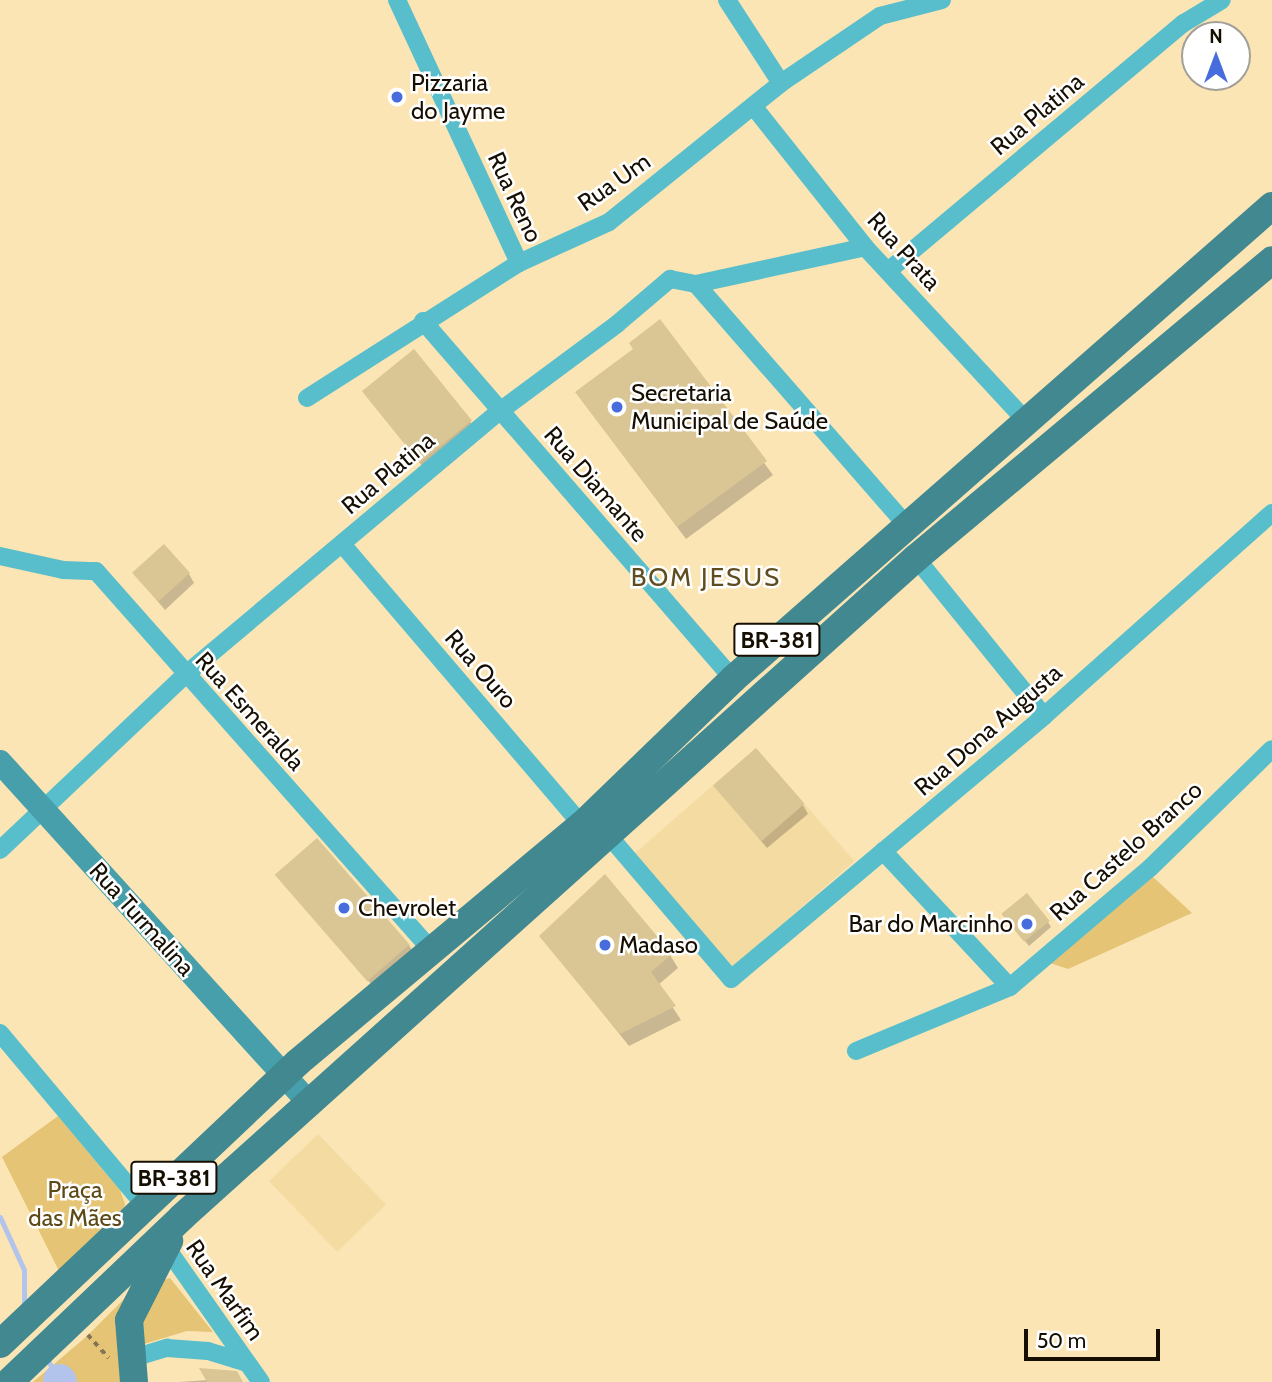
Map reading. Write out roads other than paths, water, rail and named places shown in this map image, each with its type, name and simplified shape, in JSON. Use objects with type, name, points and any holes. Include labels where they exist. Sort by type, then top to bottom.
[{"type":"main road","name":"BR-381","points":[[0,1344],[284,1076],[434,953],[582,825],[733,679],[1272,206]]},
{"type":"main road","name":"BR-381","points":[[10,1381],[87,1316],[154,1252],[182,1217],[916,558],[1272,260]]},
{"type":"main road","name":"Rua Turmalina","points":[[0,762],[310,1104]]},
{"type":"main road","points":[[127,1369],[129,1320],[154,1252]]},
{"type":"street","name":"Rua Reno","points":[[397,0],[519,262]]},
{"type":"street","points":[[727,0],[781,83]]},
{"type":"street","name":"Rua Um","points":[[307,398],[423,321],[519,262],[609,222],[781,83],[880,16],[942,0]]},
{"type":"street","name":"Rua Platina","points":[[888,271],[1184,23],[1222,0]]},
{"type":"street","name":"Rua Prata","points":[[753,106],[864,247],[1026,421]]},
{"type":"street","name":"Rua Platina","points":[[0,850],[185,675],[500,411],[617,324],[670,279],[696,284],[864,247]]},
{"type":"street","points":[[696,284],[907,526]]},
{"type":"street","name":"Rua Diamante","points":[[423,321],[733,679]]},
{"type":"street","name":"Rua Dona Augusta","points":[[609,836],[731,979],[1044,716],[1272,513]]},
{"type":"street","name":"Rua Ouro","points":[[342,544],[582,825]]},
{"type":"street","name":"Rua Esmeralda","points":[[0,556],[63,570],[96,572],[434,953]]},
{"type":"street","points":[[916,558],[1044,716]]},
{"type":"street","name":"Rua Castelo Branco","points":[[856,1051],[1010,987],[1150,868],[1272,749]]},
{"type":"street","points":[[883,851],[1010,987]]},
{"type":"street","points":[[0,1033],[145,1206]]},
{"type":"street","name":"Rua Marfim","points":[[154,1252],[261,1382]]},
{"type":"street","points":[[127,1369],[167,1348],[208,1351],[246,1362]]},
{"type":"waterway","points":[[0,1217],[24,1270],[24,1306]]},
{"type":"waterway","points":[[47,1359],[59,1380]]},
{"type":"place","name":"Pizzaria do Jayme","points":[[397,97]]},
{"type":"place","name":"Secretaria Municipal de Saúde","points":[[617,407]]},
{"type":"place","name":"Chevrolet","points":[[344,908]]},
{"type":"place","name":"Bar do Marcinho","points":[[1027,924]]},
{"type":"place","name":"Madaso","points":[[605,945]]},
{"type":"district","name":"BOM JESUS","points":[[706,578]]},
{"type":"park label","name":"Praça das Mães","points":[[75,1204]]}]
